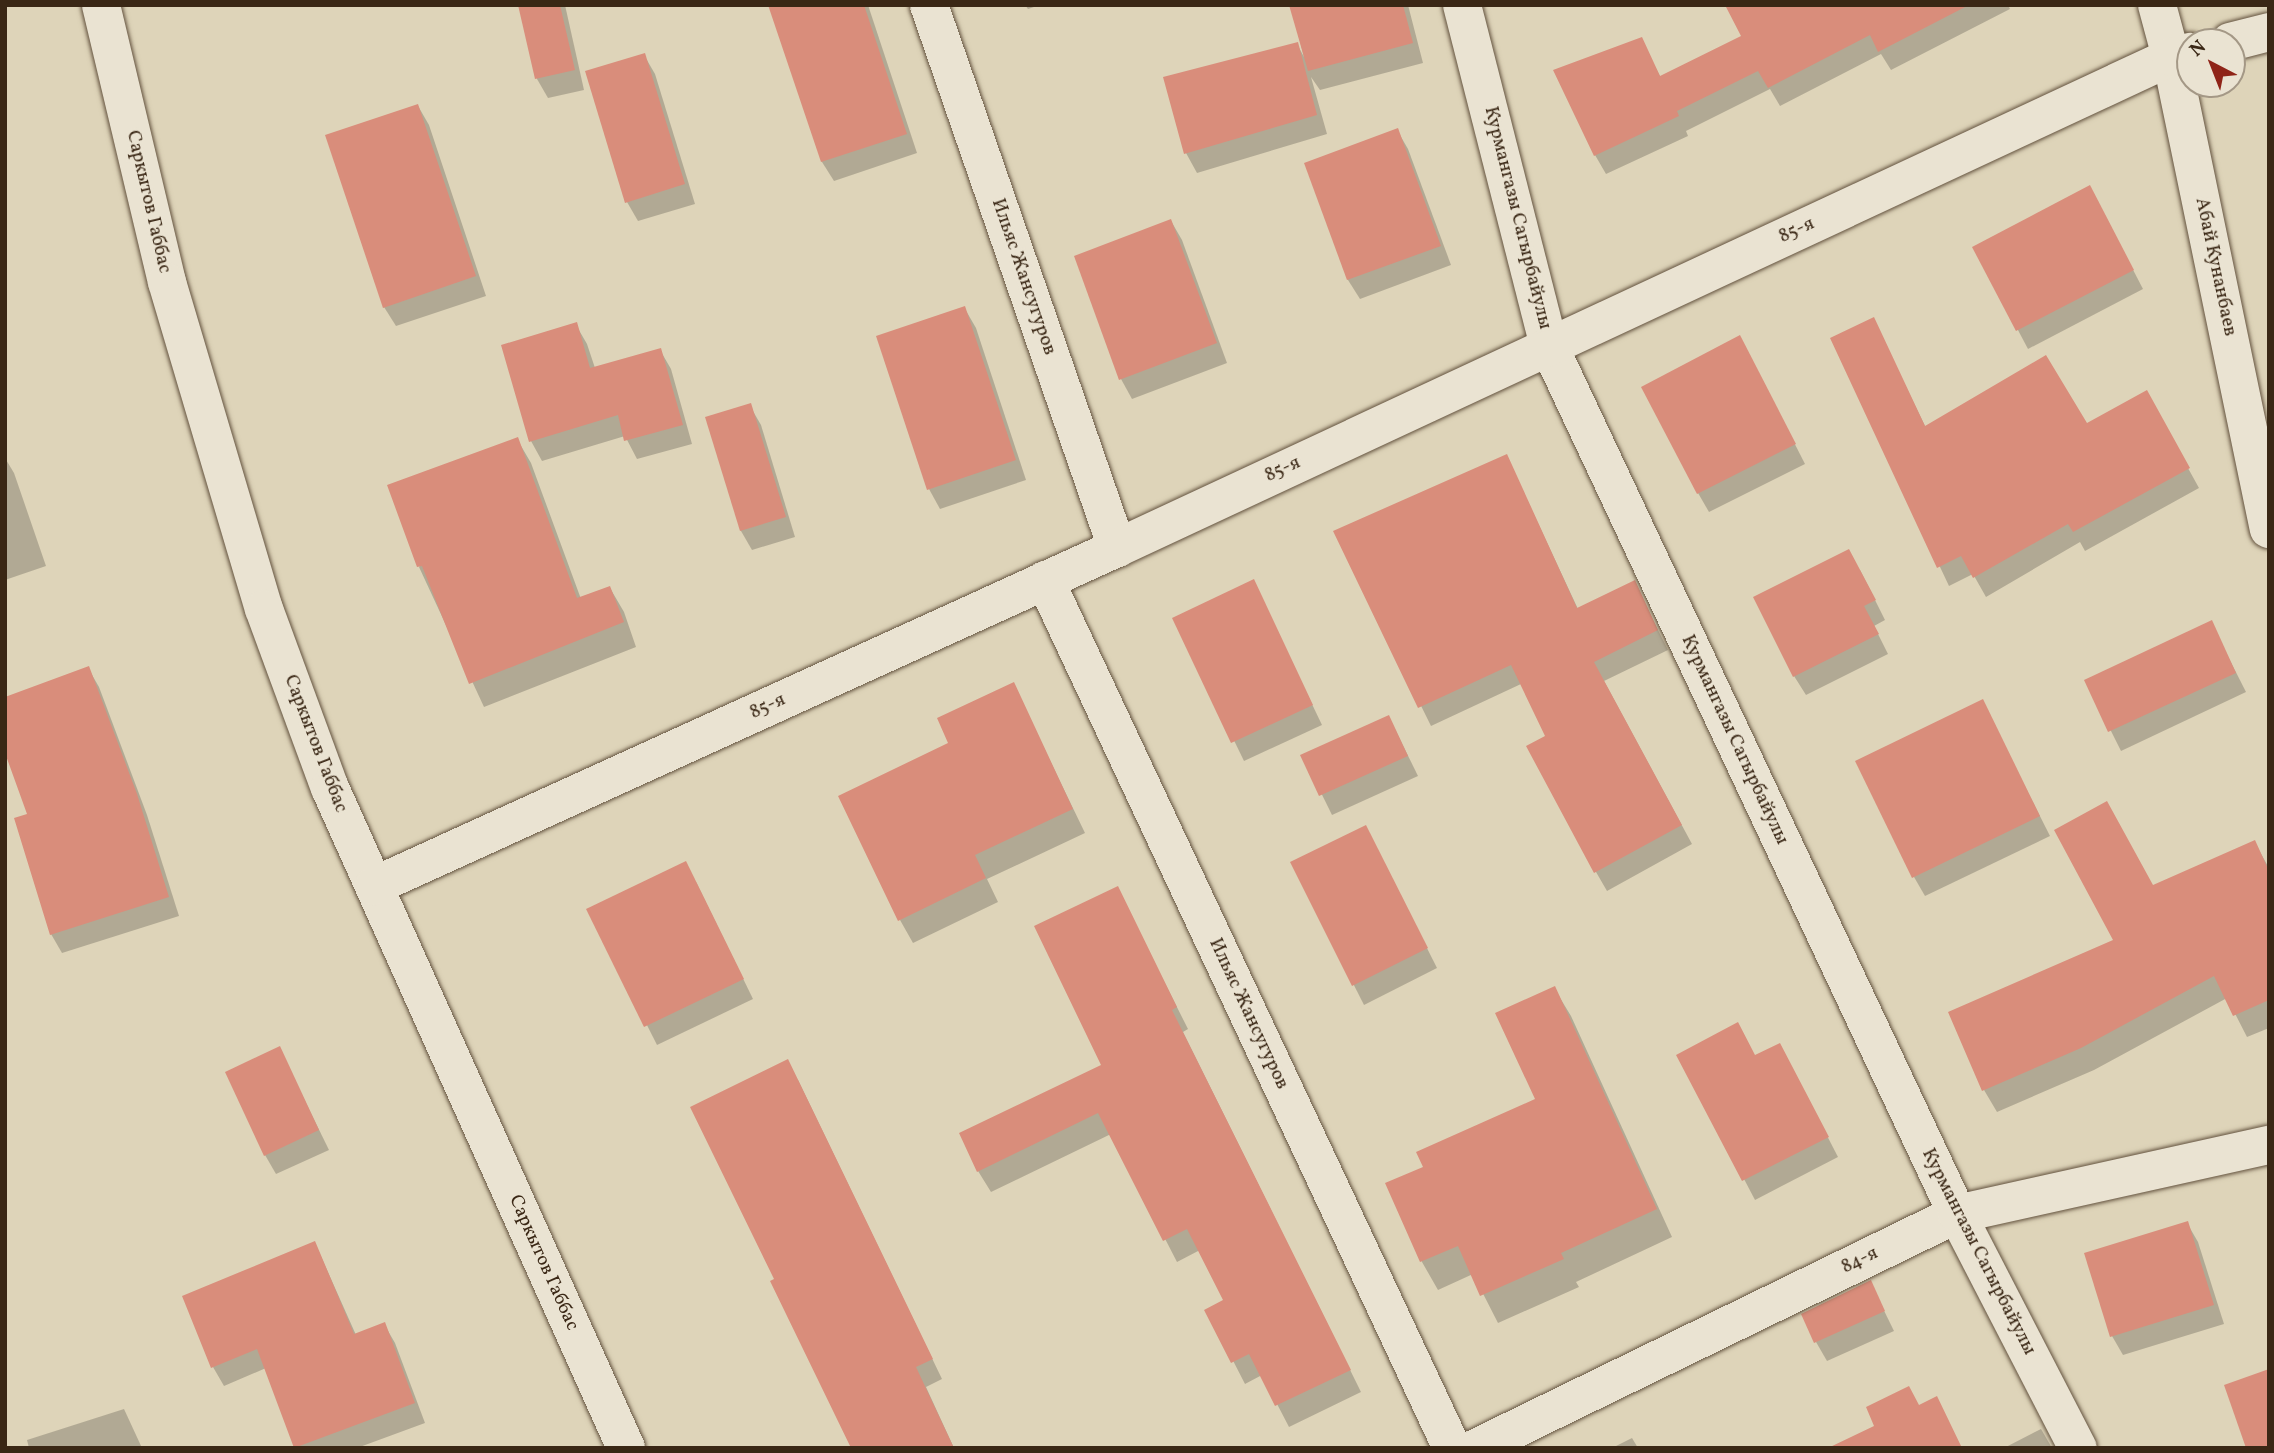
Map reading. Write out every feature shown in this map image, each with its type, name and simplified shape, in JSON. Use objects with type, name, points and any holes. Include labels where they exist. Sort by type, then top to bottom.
[{"type":"street","name":"Саркытов Габбас","points":[[101,5],[167,282],[264,609],[330,788],[626,1448]]},
{"type":"street","name":"Ильяс Жансугуров","points":[[929,5],[1117,548]]},
{"type":"street","name":"Курмангазы Сагырбайулы","points":[[1462,5],[1549,346],[1957,1214],[2078,1448]]},
{"type":"street","name":"Абай Кунанбаев","points":[[2157,5],[2176,45]]},
{"type":"street","points":[[2246,38],[2269,32]]},
{"type":"street","name":"85-я","points":[[374,886],[1117,548],[2176,56]]},
{"type":"street","name":"Абай Кунанбаев","points":[[2188,98],[2269,529]]},
{"type":"street","name":"Ильяс Жансугуров","points":[[1045,580],[1452,1448]]},
{"type":"street","name":"84-я","points":[[1476,1448],[1957,1214],[2269,1145]]},
{"type":"building","points":[[518,5],[560,5],[575,70],[535,79]]},
{"type":"building","points":[[768,5],[864,5],[907,134],[821,162]]},
{"type":"building","points":[[1289,5],[1403,5],[1413,43],[1308,71]]},
{"type":"building","points":[[1725,5],[1969,5],[1878,52],[1870,35],[1768,88],[1758,71],[1677,111],[1679,116],[1594,156],[1553,70],[1642,37],[1660,76],[1741,36]]},
{"type":"building","points":[[1298,42],[1317,115],[1184,154],[1163,77]]},
{"type":"building","points":[[645,53],[685,184],[625,203],[585,71]]},
{"type":"building","points":[[418,104],[476,276],[383,308],[325,135]]},
{"type":"building","points":[[1398,128],[1441,246],[1347,280],[1304,163]]},
{"type":"building","points":[[2090,185],[2134,270],[2016,331],[1972,247]]},
{"type":"building","points":[[1171,219],[1217,343],[1119,380],[1074,256]]},
{"type":"building","points":[[965,306],[1016,460],[927,490],[876,336]]},
{"type":"building","points":[[1874,317],[1925,426],[2046,355],[2087,423],[2147,390],[2190,468],[2073,532],[2068,524],[1973,578],[1961,556],[1937,568],[1830,338]]},
{"type":"building","points":[[577,322],[590,368],[661,348],[683,425],[624,441],[618,415],[529,442],[501,345]]},
{"type":"building","points":[[1740,335],[1796,444],[1697,494],[1641,387]]},
{"type":"building","points":[[751,403],[786,517],[740,531],[705,417]]},
{"type":"building","points":[[518,437],[577,598],[610,586],[624,622],[469,684],[422,566],[417,567],[387,485]]},
{"type":"building","points":[[1507,454],[1577,608],[1635,580],[1658,630],[1594,662],[1682,825],[1594,873],[1526,746],[1545,736],[1511,665],[1418,708],[1333,531]]},
{"type":"building","points":[[1849,549],[1876,600],[1864,606],[1879,634],[1793,677],[1753,597]]},
{"type":"building","points":[[1254,579],[1313,705],[1231,743],[1172,618]]},
{"type":"building","points":[[2212,620],[2236,673],[2108,732],[2084,680]]},
{"type":"building","points":[[89,666],[137,794],[169,897],[50,935],[14,818],[27,814],[5,753],[5,697]]},
{"type":"building","points":[[1014,682],[1073,809],[975,855],[986,878],[898,921],[838,796],[948,743],[937,718]]},
{"type":"building","points":[[1983,699],[2040,816],[1912,878],[1855,761]]},
{"type":"building","points":[[1389,715],[1408,756],[1319,796],[1300,755]]},
{"type":"building","points":[[2107,801],[2153,885],[2255,840],[2269,871],[2269,1000],[2233,1016],[2214,976],[2081,1048],[1982,1091],[1948,1012],[2113,940],[2054,830]]},
{"type":"building","points":[[1366,825],[1428,948],[1352,986],[1290,862]]},
{"type":"building","points":[[686,861],[744,979],[644,1027],[586,909]]},
{"type":"building","points":[[1118,886],[1177,1007],[1172,1010],[1351,1370],[1275,1406],[1249,1354],[1231,1363],[1204,1310],[1223,1300],[1187,1229],[1163,1241],[1098,1113],[977,1172],[959,1133],[1101,1065],[1034,926]]},
{"type":"building","points":[[1555,986],[1657,1209],[1561,1253],[1564,1259],[1480,1296],[1458,1246],[1420,1262],[1385,1183],[1423,1167],[1416,1152],[1535,1099],[1495,1013]]},
{"type":"building","points":[[1738,1022],[1755,1055],[1780,1043],[1829,1137],[1742,1181],[1676,1055]]},
{"type":"building","points":[[280,1046],[319,1130],[264,1156],[225,1072]]},
{"type":"building","points":[[788,1059],[933,1359],[916,1367],[954,1448],[851,1448],[770,1281],[774,1279],[690,1107]]},
{"type":"building","points":[[2188,1221],[2214,1305],[2110,1337],[2084,1253]]},
{"type":"building","points":[[315,1241],[354,1334],[385,1322],[415,1403],[294,1448],[257,1349],[211,1368],[182,1296]]},
{"type":"building","points":[[1871,1280],[1885,1311],[1814,1343],[1801,1314]]},
{"type":"building","points":[[2269,1369],[2269,1448],[2246,1448],[2224,1385]]},
{"type":"building","points":[[1909,1386],[1919,1405],[1937,1396],[1962,1448],[1828,1448],[1874,1426],[1866,1407]]}]
